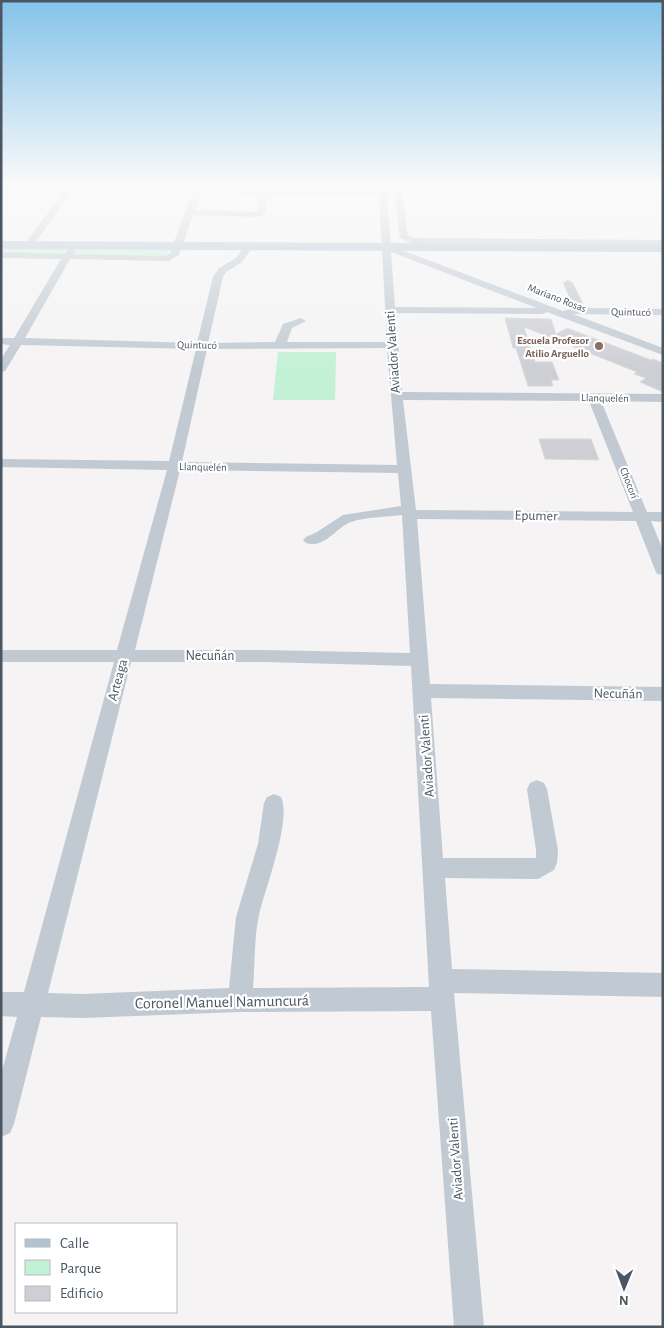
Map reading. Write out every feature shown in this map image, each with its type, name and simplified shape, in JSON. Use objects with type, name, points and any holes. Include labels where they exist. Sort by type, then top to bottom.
[{"type":"main road","points":[[248,247],[663,248]]},
{"type":"street","points":[[1,369],[73,247]]},
{"type":"street","points":[[1,255],[161,260],[174,255],[176,247]]},
{"type":"street","name":"Arteaga","points":[[1,1124],[174,467],[218,277],[222,270],[239,260],[248,247]]},
{"type":"street","name":"Aviador Valenti","points":[[386,247],[396,396],[409,512],[442,990],[469,1327]]},
{"type":"street","name":"Mariano Rosas","points":[[386,247],[663,352]]},
{"type":"street","points":[[568,283],[581,311]]},
{"type":"street","name":"Quintucó","points":[[390,310],[663,312]]},
{"type":"street","points":[[280,345],[287,326],[301,321]]},
{"type":"street","name":"Quintucó","points":[[1,341],[203,346],[393,344]]},
{"type":"street","name":"Llanquelén","points":[[396,396],[663,398]]},
{"type":"street","name":"Chocorí","points":[[594,398],[663,570]]},
{"type":"street","name":"Llanquelén","points":[[1,463],[404,469]]},
{"type":"street","name":"Epumer","points":[[310,540],[322,537],[339,522],[348,518],[409,512],[663,517]]},
{"type":"street","name":"Necuñán","points":[[1,656],[85,657],[125,655],[419,660]]},
{"type":"street","name":"Necuñán","points":[[422,691],[663,694]]},
{"type":"street","points":[[434,868],[538,869],[546,863],[547,850],[537,789]]},
{"type":"street","points":[[240,1000],[247,917],[269,844],[274,803]]},
{"type":"street","name":"Coronel Manuel Namuncurá","points":[[1,1004],[83,1006],[442,990],[663,985]]},
{"type":"green space","points":[[1,247],[67,247],[63,255],[1,253]]},
{"type":"green space","points":[[79,248],[172,249],[164,256],[71,256]]},
{"type":"green space","points":[[278,352],[336,352],[335,400],[273,400]]},
{"type":"building","points":[[505,318],[551,319],[556,334],[567,328],[663,363],[663,392],[640,382],[646,378],[634,374],[637,372],[524,327],[535,362],[552,362],[559,380],[551,380],[553,386],[528,386],[516,348],[513,348]]},
{"type":"building","points":[[539,439],[591,439],[599,460],[545,459]]},
{"type":"place","name":"Escuela Profesor Atilio Arguello","points":[[599,346]]}]
